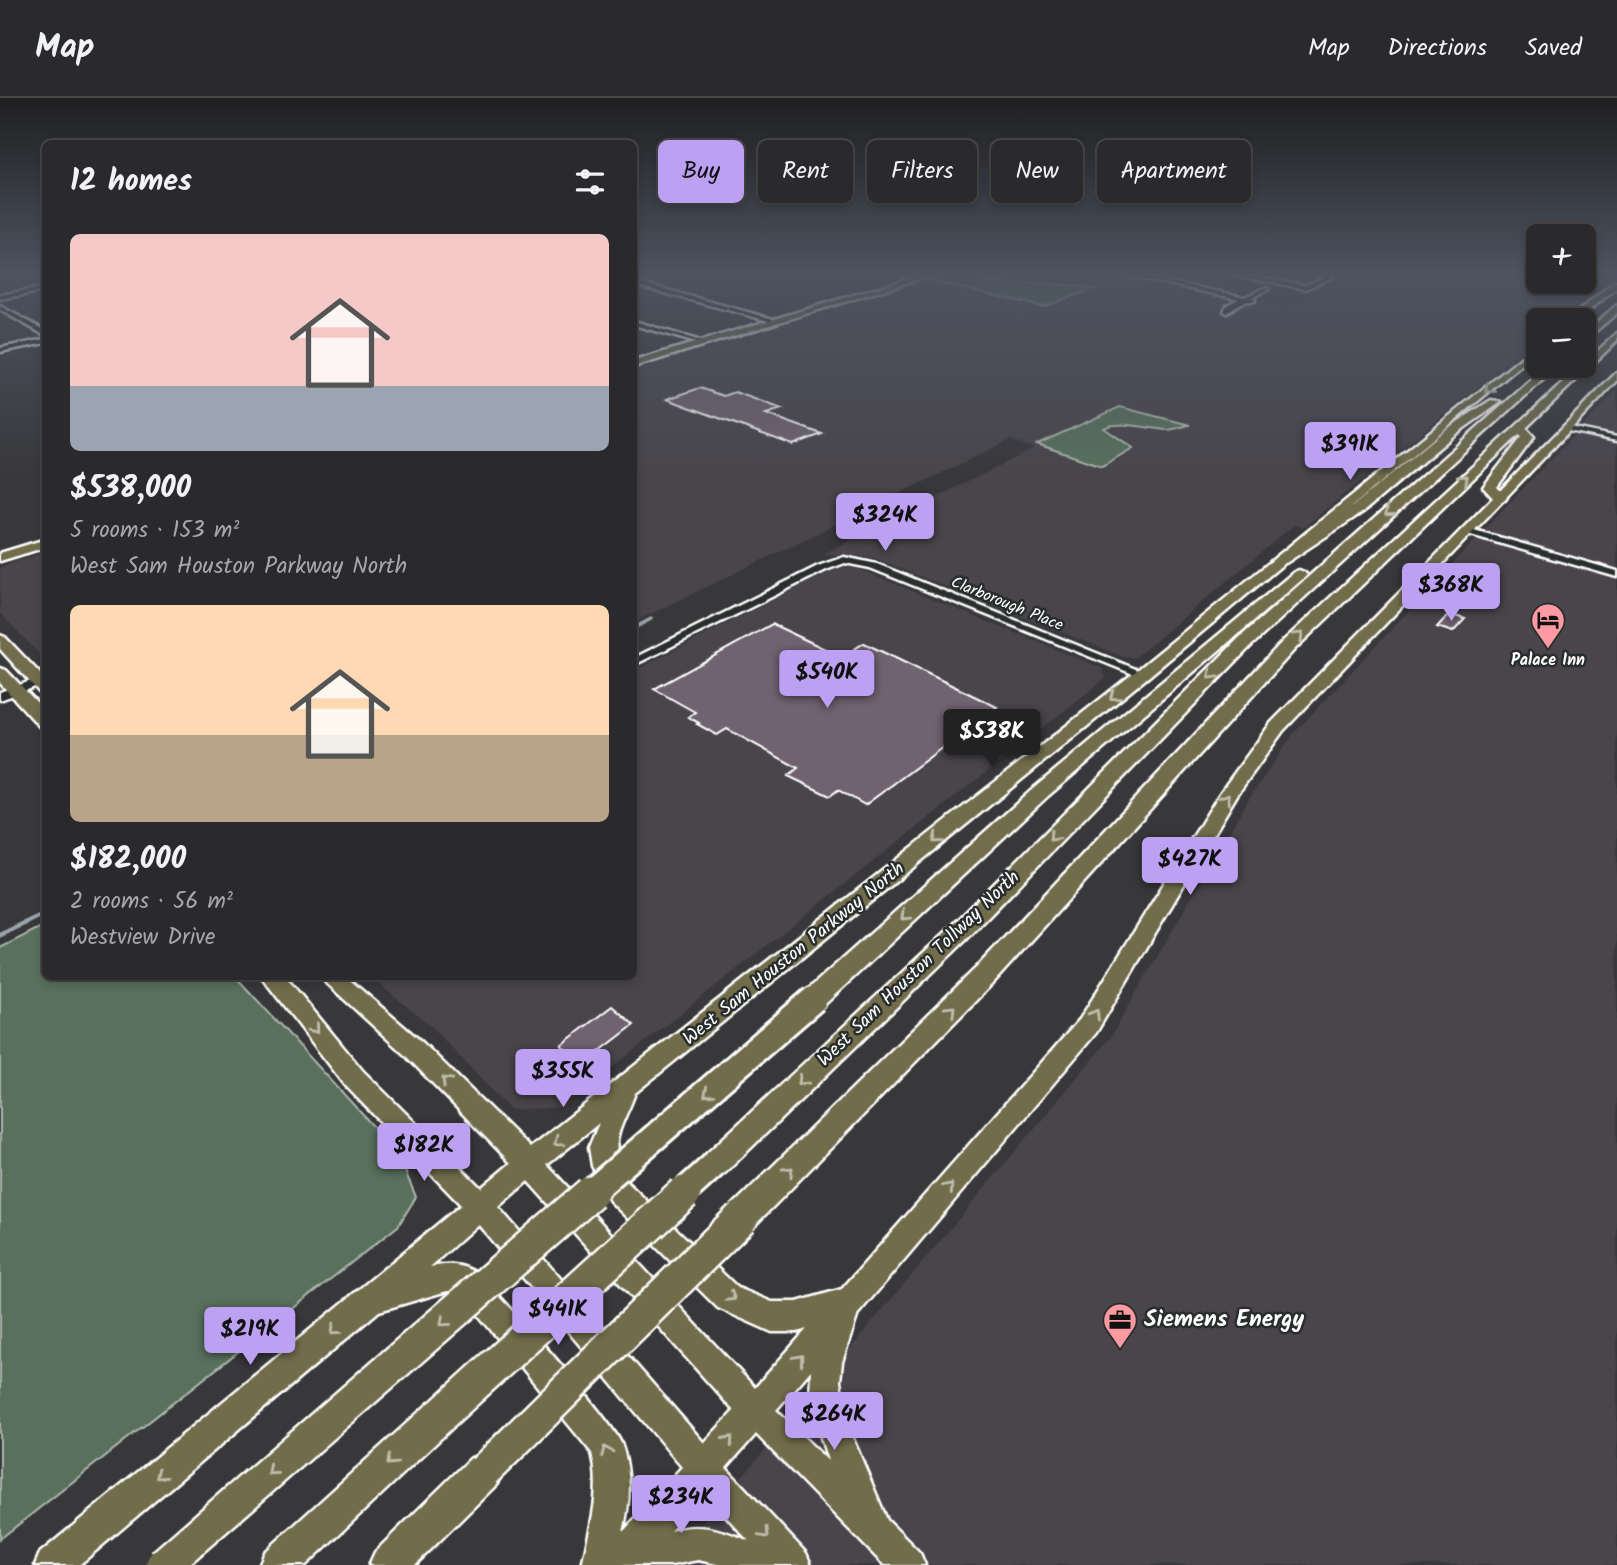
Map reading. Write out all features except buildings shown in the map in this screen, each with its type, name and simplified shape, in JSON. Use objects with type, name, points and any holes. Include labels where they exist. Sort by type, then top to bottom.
[{"type":"highway","points":[[388,1565],[1003,956],[1289,646],[1611,341]]},
{"type":"highway","points":[[1281,560],[1358,509],[1449,433],[1528,378]]},
{"type":"highway","name":"West Sam Houston Tollway North","points":[[278,1565],[715,1164],[957,934],[1245,642],[1539,378]]},
{"type":"highway","points":[[1500,497],[1490,487],[1528,437],[1519,428]]},
{"type":"highway","points":[[163,1565],[814,999],[1041,792],[1173,683],[1276,593],[1325,554],[1352,544]]},
{"type":"main road","points":[[637,363],[707,341]]},
{"type":"main road","name":"West Sam Houston Parkway North","points":[[52,1565],[529,1164],[625,1090],[1142,674],[1526,357]]},
{"type":"main road","points":[[617,1565],[755,1411],[1088,1026],[1229,793],[1277,727],[1617,375]]},
{"type":"main road","points":[[0,557],[42,544]]},
{"type":"main road","points":[[0,640],[42,686]]},
{"type":"main road","points":[[0,673],[8,693],[42,720]]},
{"type":"main road","points":[[275,980],[354,1078],[480,1206],[704,1468],[794,1565]]},
{"type":"main road","points":[[335,980],[414,1049],[529,1164],[755,1411],[908,1565]]},
{"type":"main road","points":[[625,1090],[602,1147],[605,1167],[619,1192],[727,1298],[772,1317],[797,1317],[849,1301]]},
{"type":"main road","points":[[363,1306],[409,1286],[447,1277],[463,1280],[487,1303],[606,1445],[614,1474],[610,1516],[599,1565]]},
{"type":"main road","points":[[849,1301],[826,1364],[825,1399],[832,1429],[874,1531]]},
{"type":"main road","points":[[637,1565],[666,1548],[689,1543],[732,1550],[760,1565]]},
{"type":"street","points":[[697,341],[702,343]]},
{"type":"street","points":[[0,350],[42,342]]},
{"type":"street","points":[[1567,428],[1617,439]]},
{"type":"street","points":[[1466,531],[1617,574]]},
{"type":"street","name":"Clarborough Place","points":[[637,660],[822,568],[844,560],[873,566],[1142,674]]},
{"type":"street","points":[[8,693],[42,686]]},
{"type":"shaded area","points":[[726,341],[1526,341],[1526,349],[1303,528],[1294,525],[1136,657],[1126,658],[874,558],[823,554],[1035,448],[1010,440],[637,621],[637,369]]},
{"type":"shaded area","points":[[1617,390],[1617,569],[1482,531]]},
{"type":"shaded area","points":[[1476,539],[1617,579],[1617,1565],[665,1565],[778,1435],[1110,1038],[1248,800],[1294,733]]},
{"type":"shaded area","points":[[42,553],[42,657],[0,613],[0,567]]},
{"type":"shaded area","points":[[835,568],[858,569],[1102,668],[1106,678],[562,1107],[510,1110],[431,1026],[374,980],[637,980],[637,669]]},
{"type":"green space","points":[[1120,407],[1190,425],[1167,430],[1126,425],[1104,428],[1133,448],[1102,466],[1037,444]]},
{"type":"green space","points":[[42,927],[42,980],[239,980],[397,1152],[416,1197],[398,1226],[0,1539],[0,948]]},
{"type":"waterway","points":[[637,626],[651,619]]},
{"type":"waterway","points":[[0,935],[42,915]]},
{"type":"place","name":"Palace Inn","points":[[1548,650]]},
{"type":"place","name":"Siemens Energy","points":[[1120,1350]]}]
